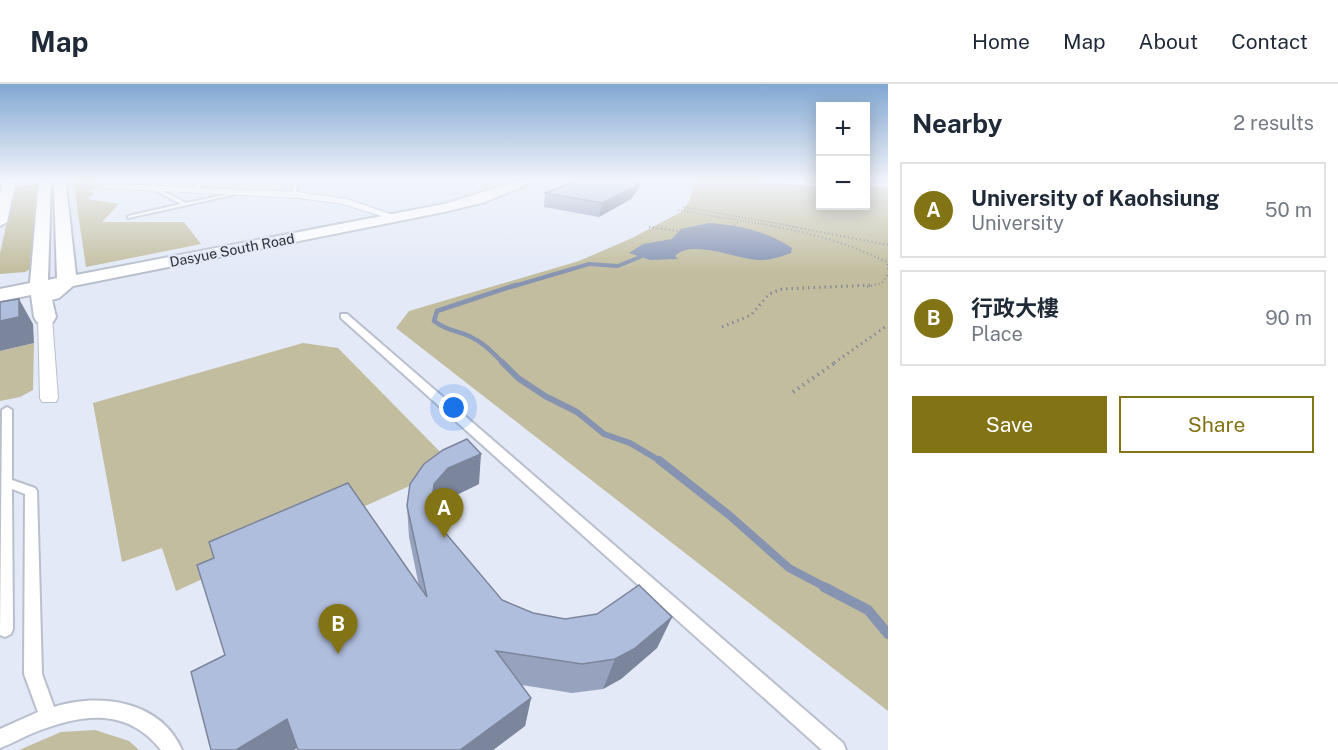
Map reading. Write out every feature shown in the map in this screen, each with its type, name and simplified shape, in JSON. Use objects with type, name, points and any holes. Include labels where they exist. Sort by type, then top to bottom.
[{"type":"street","points":[[44,211],[42,297],[49,398]]},
{"type":"street","points":[[0,295],[42,297],[66,279],[62,211]]},
{"type":"street","points":[[378,211],[395,216]]},
{"type":"street","name":"Dasyue South Road","points":[[395,216],[415,211]]},
{"type":"street","name":"Dasyue South Road","points":[[66,279],[420,211]]},
{"type":"street","points":[[0,289],[42,297]]},
{"type":"lane","points":[[130,217],[158,211]]},
{"type":"lane","points":[[344,316],[836,750]]},
{"type":"lane","points":[[5,629],[4,488],[7,410]]},
{"type":"lane","points":[[4,488],[31,491],[33,674],[49,717]]},
{"type":"lane","points":[[0,740],[49,717],[87,709],[121,711],[149,723],[172,750]]},
{"type":"path","points":[[683,211],[822,237],[849,245],[887,262],[888,269]]},
{"type":"path","points":[[715,211],[888,245]]},
{"type":"path","points":[[648,226],[691,233],[694,230],[712,228],[714,225],[731,228],[739,222]]},
{"type":"path","points":[[722,327],[751,315],[769,294],[782,289],[866,287],[882,283],[888,274]]},
{"type":"path","points":[[793,392],[888,325]]},
{"type":"shaded area","points":[[10,211],[38,211],[35,267],[25,272],[0,274],[0,253]]},
{"type":"shaded area","points":[[78,211],[112,211],[102,222],[184,222],[201,244],[86,267]]},
{"type":"shaded area","points":[[682,211],[888,211],[888,711],[396,328],[409,311],[579,261],[632,238]]},
{"type":"shaded area","points":[[34,343],[33,390],[20,397],[0,401],[0,351]]},
{"type":"shaded area","points":[[303,343],[338,348],[454,466],[176,591],[162,548],[122,562],[93,403]]},
{"type":"shaded area","points":[[95,730],[129,741],[139,750],[19,750],[61,732]]},
{"type":"water","points":[[709,223],[741,227],[773,237],[792,248],[791,253],[763,260],[693,249],[675,256],[678,259],[650,260],[629,253],[643,244],[672,239],[681,229]]},
{"type":"building","points":[[19,299],[19,317],[0,321],[0,302]]},
{"type":"building","points":[[467,439],[481,454],[448,468],[434,484],[432,500],[437,523],[502,600],[533,613],[565,619],[597,614],[639,585],[672,617],[634,649],[615,659],[582,664],[496,651],[531,698],[460,750],[298,750],[287,719],[236,750],[211,750],[191,672],[225,655],[197,565],[214,558],[209,542],[348,483],[427,597],[407,506],[410,484],[424,464],[443,450]]},
{"type":"waterway","points":[[511,287],[589,264],[618,266],[640,257]]},
{"type":"waterway","points":[[503,363],[479,341],[443,327],[434,321],[437,311],[516,285]]},
{"type":"waterway","points":[[503,363],[518,378],[545,396],[577,412],[604,434],[630,443],[660,461]]},
{"type":"waterway","points":[[660,461],[729,515],[789,568],[827,588]]},
{"type":"waterway","points":[[824,587],[868,610],[888,634]]},
{"type":"place","name":"University of Kaohsiung","points":[[444,538]]},
{"type":"place","name":"行政大樓","points":[[338,654]]}]
